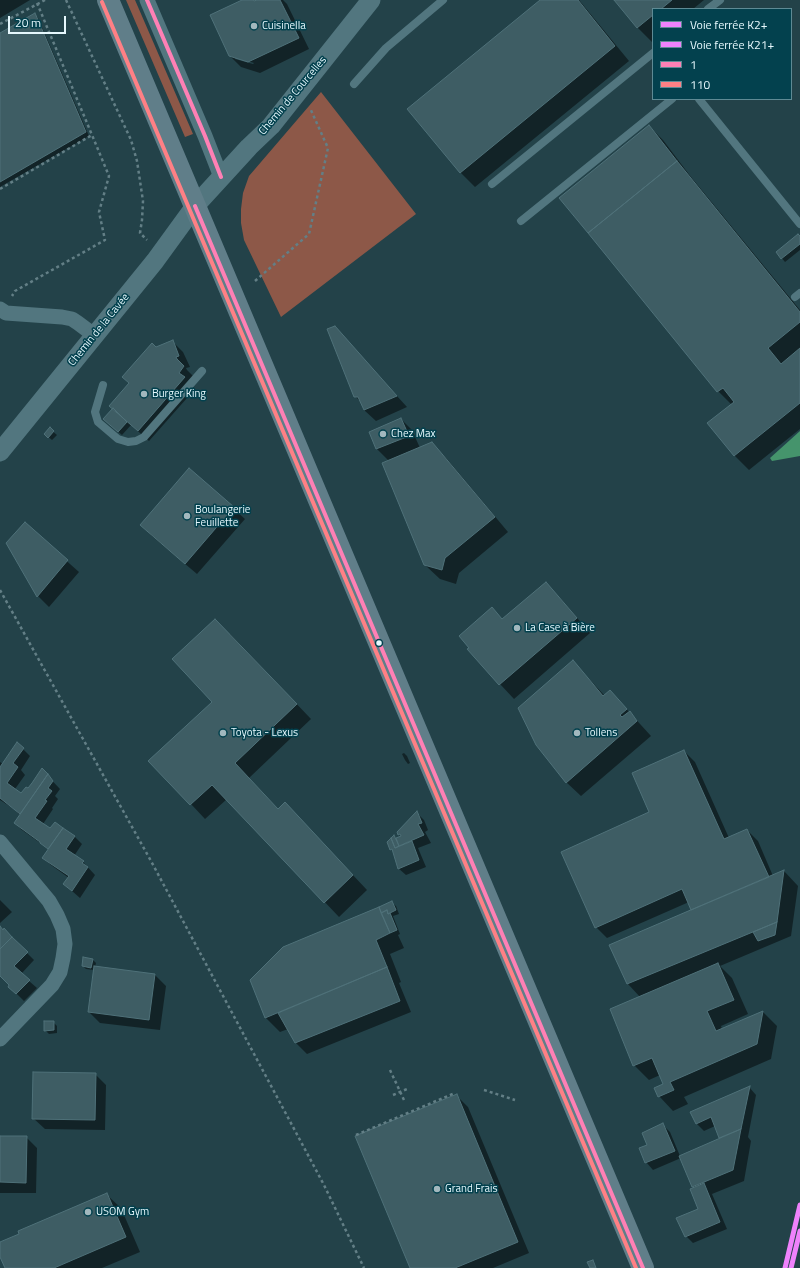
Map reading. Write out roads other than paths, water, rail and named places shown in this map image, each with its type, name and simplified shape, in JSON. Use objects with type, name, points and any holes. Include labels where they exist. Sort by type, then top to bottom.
[{"type":"main road","points":[[108,0],[643,1268]]},
{"type":"street","points":[[147,0],[222,177]]},
{"type":"street","name":"Chemin de Courcelles","points":[[195,206],[249,146],[271,126],[371,0]]},
{"type":"street","name":"Chemin de la Cavée","points":[[0,452],[162,251],[195,206]]},
{"type":"street","points":[[5,304],[6,313],[72,320],[94,335]]},
{"type":"street","points":[[0,842],[49,902],[63,929],[65,944],[64,958],[60,972],[52,985],[0,1039]]},
{"type":"lane","points":[[354,84],[386,48],[442,0]]},
{"type":"lane","points":[[709,8],[720,0]]},
{"type":"lane","points":[[492,184],[652,54]]},
{"type":"lane","points":[[521,221],[671,100]]},
{"type":"lane","points":[[700,100],[800,224]]},
{"type":"lane","points":[[103,385],[95,412],[98,422],[118,439],[128,442],[136,441],[144,436],[202,371]]},
{"type":"rail line","name":"K2+","points":[[785,1268],[800,1205]]},
{"type":"rail line","name":"K21+","points":[[791,1268],[800,1231]]},
{"type":"place","name":"Cuisinella","points":[[254,26]]},
{"type":"place","name":"Burger King","points":[[144,394]]},
{"type":"place","name":"Chez Max","points":[[383,434]]},
{"type":"place","name":"Boulangerie Feuillette","points":[[187,516]]},
{"type":"place","name":"La Case à Bière","points":[[517,628]]},
{"type":"place","name":"Toyota - Lexus","points":[[223,733]]},
{"type":"place","name":"Tollens","points":[[577,733]]},
{"type":"place","name":"Grand Frais","points":[[437,1189]]},
{"type":"place","name":"USOM Gym","points":[[88,1212]]}]
